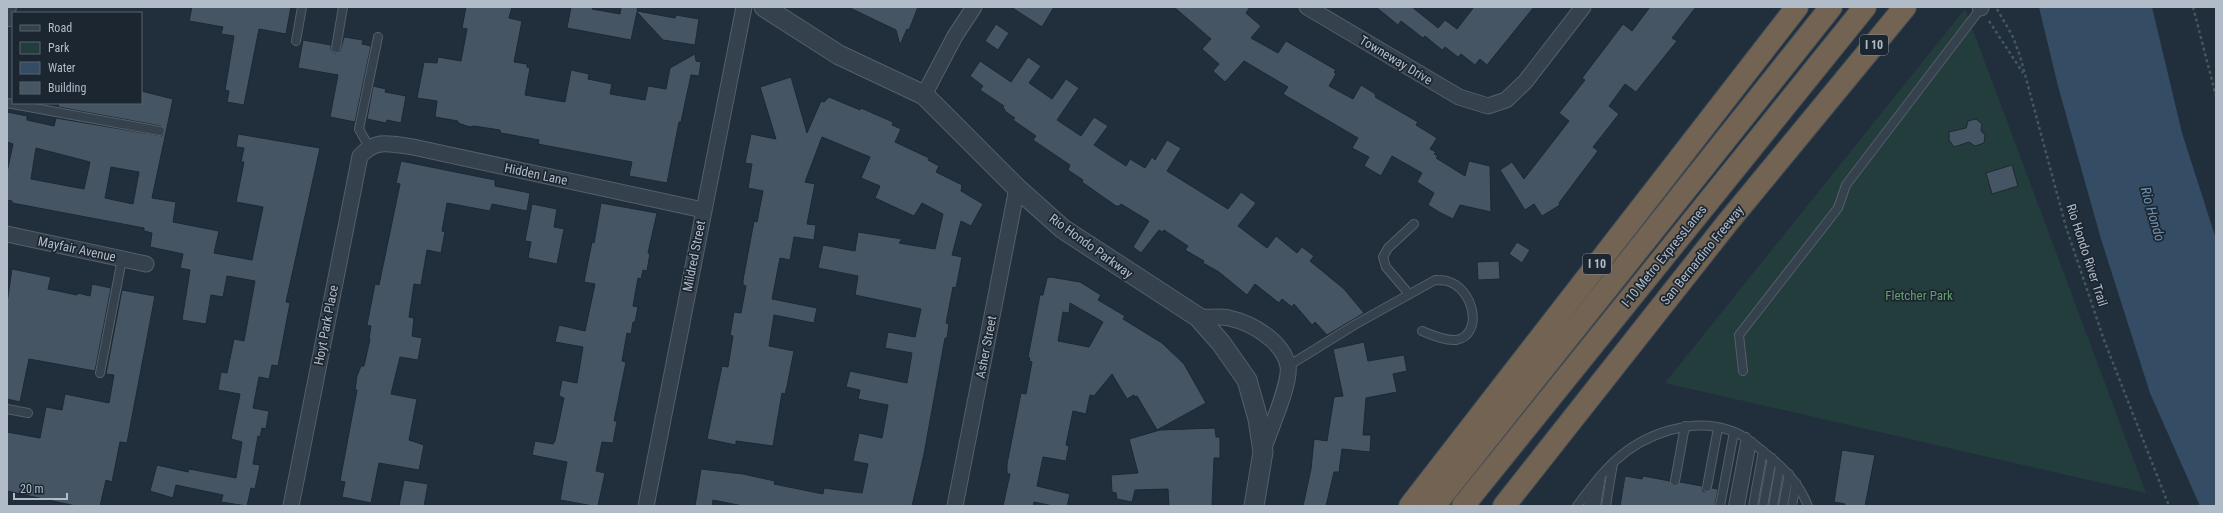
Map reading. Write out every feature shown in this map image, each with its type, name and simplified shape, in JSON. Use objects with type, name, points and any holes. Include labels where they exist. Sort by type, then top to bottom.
[{"type":"highway","name":"I 10","points":[[1410,506],[1798,7]]},
{"type":"highway","name":"I-10 Metro ExpressLanes","points":[[1434,506],[1831,7]]},
{"type":"highway","name":"I-10 Metro ExpressLanes","points":[[1463,506],[1865,7]]},
{"type":"highway","points":[[1844,82],[1877,7]]},
{"type":"highway","name":"San Bernardino Freeway","points":[[1504,506],[1728,222],[1905,7]]},
{"type":"street","name":"Mildred Street","points":[[646,506],[744,7]]},
{"type":"street","name":"Rio Hondo Parkway","points":[[764,7],[839,55],[924,95],[1017,188],[1063,229],[1198,317],[1221,343],[1247,380],[1258,419],[1263,452],[1254,506]]},
{"type":"street","points":[[924,95],[955,36],[974,7]]},
{"type":"street","name":"Towneway Drive","points":[[1315,9],[1459,97],[1488,106],[1506,100],[1525,82],[1583,7]]},
{"type":"street","name":"Hidden Lane","points":[[369,147],[381,144],[413,146],[703,210]]},
{"type":"street","name":"Hoyt Park Place","points":[[291,506],[360,156],[369,147]]},
{"type":"street","name":"Asher Street","points":[[955,506],[1017,188]]},
{"type":"street","name":"Mayfair Avenue","points":[[7,234],[146,264]]},
{"type":"street","points":[[1198,317],[1228,318],[1260,331],[1279,347],[1288,366],[1286,387],[1263,452]]},
{"type":"lane","points":[[9,22],[12,7]]},
{"type":"lane","points":[[296,41],[302,7]]},
{"type":"lane","points":[[336,48],[343,7]]},
{"type":"lane","points":[[1743,371],[1739,335],[1838,208],[1846,185],[1980,8]]},
{"type":"lane","points":[[369,147],[360,129],[378,37]]},
{"type":"lane","points":[[12,104],[160,131]]},
{"type":"lane","points":[[1409,294],[1386,267],[1383,257],[1388,248],[1414,224]]},
{"type":"lane","points":[[100,373],[122,259]]},
{"type":"lane","points":[[1288,366],[1356,324],[1435,280],[1447,281],[1460,287],[1469,298],[1473,310],[1472,323],[1465,336],[1456,340],[1443,338],[1422,331]]},
{"type":"lane","points":[[7,409],[28,414]]},
{"type":"lane","points":[[1675,482],[1685,426]]},
{"type":"lane","points":[[1578,505],[1602,474],[1636,444],[1685,426],[1718,428],[1734,432],[1749,440],[1789,474],[1804,496],[1808,506]]},
{"type":"lane","points":[[1707,487],[1718,428]]},
{"type":"lane","points":[[1720,506],[1734,432]]},
{"type":"lane","points":[[1733,506],[1749,440]]},
{"type":"lane","points":[[1740,506],[1749,440]]},
{"type":"lane","points":[[1753,506],[1763,451]]},
{"type":"lane","points":[[1763,506],[1772,458]]},
{"type":"lane","points":[[1606,506],[1613,463]]},
{"type":"lane","points":[[1773,506],[1780,466]]},
{"type":"lane","points":[[1596,506],[1602,474]]},
{"type":"lane","points":[[1783,506],[1789,474]]},
{"type":"lane","points":[[1792,506],[1796,483]]},
{"type":"lane","points":[[1588,506],[1591,488]]},
{"type":"lane","points":[[1802,506],[1804,496]]},
{"type":"path","name":"Rio Hondo River Trail","points":[[1996,7],[2013,37],[2066,227],[2099,325],[2168,506]]},
{"type":"path","points":[[2193,7],[2216,96]]},
{"type":"path","points":[[1980,8],[2025,76]]},
{"type":"green space","name":"Fletcher Park","points":[[1965,9],[2146,493],[1665,383]]},
{"type":"water","name":"Rio Hondo","points":[[2039,7],[2152,7],[2182,133],[2216,239],[2216,506],[2200,506],[2150,393],[2101,239],[2058,86]]},
{"type":"building","points":[[192,7],[291,7],[286,34],[259,29],[244,105],[227,102],[229,91],[225,90],[234,36],[221,34],[223,27],[189,21]]},
{"type":"building","points":[[466,7],[512,7],[509,18],[522,21],[514,62],[527,64],[527,67],[530,68],[525,95],[565,102],[571,70],[589,74],[588,79],[612,84],[610,94],[645,100],[648,86],[666,89],[670,68],[695,54],[696,61],[701,62],[699,76],[691,75],[681,122],[679,122],[667,183],[629,176],[632,162],[538,144],[539,140],[501,133],[500,130],[474,126],[470,127],[458,123],[458,121],[435,117],[437,101],[417,98],[424,62],[437,63],[438,57],[461,61],[467,29],[462,28]]},
{"type":"building","points":[[571,7],[593,7],[592,9],[620,14],[621,7],[638,7],[637,11],[675,18],[676,15],[699,19],[695,45],[663,40],[637,12],[631,40],[567,28]]},
{"type":"building","points":[[848,7],[918,7],[909,30],[907,29],[900,45],[896,30]]},
{"type":"building","points":[[1011,7],[1054,7],[1042,27]]},
{"type":"building","points":[[1174,7],[1250,7],[1246,13],[1261,26],[1251,38],[1278,53],[1286,41],[1336,70],[1334,72],[1336,74],[1329,86],[1353,99],[1361,85],[1374,93],[1376,96],[1375,97],[1418,122],[1416,125],[1437,138],[1430,149],[1436,152],[1434,154],[1438,156],[1436,158],[1465,176],[1469,161],[1490,166],[1491,212],[1460,205],[1453,219],[1439,212],[1428,205],[1434,193],[1417,182],[1422,173],[1392,156],[1381,176],[1364,166],[1369,157],[1352,148],[1358,138],[1283,94],[1288,87],[1244,61],[1225,82],[1213,71],[1219,64],[1202,49],[1211,39]]},
{"type":"building","points":[[1376,7],[1412,7],[1438,28],[1445,20],[1457,29],[1474,7],[1534,7],[1487,65],[1480,59],[1475,65],[1461,54],[1458,57],[1445,47],[1442,50],[1425,36],[1423,38],[1401,21],[1398,25]]},
{"type":"building","points":[[1650,7],[1696,7],[1672,38],[1677,41],[1636,92],[1625,84],[1609,106],[1619,114],[1593,147],[1598,151],[1559,203],[1560,205],[1542,216],[1534,204],[1525,210],[1500,170],[1512,162],[1524,179],[1569,121],[1559,113],[1585,80],[1582,78],[1623,24],[1632,31]]},
{"type":"building","points":[[996,24],[1009,33],[998,50],[985,41]]},
{"type":"building","points":[[344,37],[363,40],[362,44],[371,46],[355,122],[330,117],[338,75],[298,68],[303,40],[331,45],[331,50],[335,53],[340,51]]},
{"type":"building","points":[[1028,57],[1041,66],[1029,83],[1052,99],[1066,79],[1079,88],[1057,120],[1081,136],[1094,117],[1108,126],[1094,145],[1126,166],[1130,159],[1145,168],[1152,157],[1155,160],[1167,140],[1181,148],[1167,171],[1228,209],[1241,192],[1256,203],[1238,226],[1267,248],[1276,236],[1297,253],[1302,247],[1314,256],[1310,261],[1344,289],[1364,313],[1327,335],[1315,322],[1312,325],[1294,304],[1292,307],[1282,299],[1279,303],[1255,284],[1247,295],[1219,272],[1203,263],[1204,261],[1185,250],[1188,246],[1164,230],[1162,232],[1159,230],[1141,253],[1133,247],[1149,221],[1121,204],[1116,206],[1082,182],[1083,180],[1068,170],[1070,165],[1033,140],[1036,136],[1013,120],[1015,118],[1006,112],[1003,107],[1004,106],[980,90],[983,86],[970,76],[980,61],[1011,82]]},
{"type":"building","points":[[791,77],[807,133],[821,101],[824,102],[829,97],[860,110],[861,108],[893,122],[892,125],[901,129],[895,142],[929,158],[928,160],[939,166],[936,172],[962,185],[961,191],[983,204],[971,226],[961,221],[952,255],[962,257],[956,288],[953,287],[946,323],[949,324],[947,338],[945,338],[924,454],[912,506],[743,506],[713,500],[712,506],[695,506],[701,469],[743,474],[775,481],[774,484],[823,494],[824,488],[862,493],[868,464],[853,461],[859,433],[882,438],[888,405],[858,399],[860,390],[846,387],[850,371],[907,383],[912,353],[885,348],[888,332],[915,337],[921,309],[855,295],[858,276],[818,268],[823,245],[855,251],[858,232],[902,239],[899,243],[935,249],[943,214],[922,203],[914,216],[875,198],[880,186],[861,178],[870,157],[822,137],[805,182],[815,184],[807,224],[816,225],[814,240],[794,237],[790,260],[780,258],[772,299],[817,308],[814,323],[774,315],[769,346],[794,351],[785,394],[782,393],[773,446],[736,441],[736,445],[707,439],[722,366],[728,367],[733,336],[730,335],[734,312],[741,313],[746,286],[743,285],[743,280],[754,221],[757,222],[763,191],[748,188],[752,164],[745,163],[751,134],[776,139],[760,87]]},
{"type":"building","points":[[373,86],[386,89],[385,92],[406,96],[401,123],[387,120],[386,123],[367,119]]},
{"type":"building","points":[[142,91],[173,99],[152,198],[176,202],[173,222],[219,231],[214,253],[252,260],[263,207],[236,202],[244,162],[241,162],[244,148],[236,147],[238,134],[320,148],[286,302],[290,303],[278,366],[272,365],[269,379],[259,377],[253,408],[269,411],[266,429],[262,428],[260,437],[258,436],[253,464],[260,465],[255,489],[251,488],[247,506],[221,502],[223,495],[176,485],[173,498],[150,491],[157,465],[188,472],[189,469],[236,478],[242,442],[231,439],[240,394],[218,390],[221,372],[227,373],[234,339],[244,341],[255,281],[227,276],[223,297],[211,295],[206,324],[182,320],[190,270],[180,268],[183,254],[150,247],[152,233],[144,231],[144,228],[12,203],[12,201],[7,200],[7,172],[13,144],[7,142],[7,112],[27,116],[27,120],[54,126],[56,118],[162,136],[165,130],[161,126],[58,107],[59,104],[142,104]],"holes":[[[36,148],[90,162],[84,189],[31,179]],[[111,167],[139,172],[133,204],[105,198]]]},
{"type":"building","points":[[1976,119],[1982,124],[1981,131],[1985,135],[1984,143],[1975,146],[1969,142],[1954,147],[1949,140],[1949,132],[1966,128],[1968,121]]},
{"type":"building","points":[[401,161],[495,180],[495,186],[530,193],[527,211],[492,204],[490,211],[447,203],[442,231],[445,232],[441,253],[427,250],[421,285],[414,284],[409,317],[414,318],[412,336],[422,338],[418,360],[400,357],[391,394],[417,399],[409,440],[424,445],[419,470],[379,463],[371,503],[342,497],[345,482],[340,481],[357,390],[355,390],[357,376],[361,366],[364,366],[370,339],[371,326],[367,325],[375,284],[379,285],[400,184],[396,183]]},
{"type":"building","points":[[2012,165],[2018,186],[1992,194],[1986,173]]},
{"type":"building","points":[[601,203],[657,213],[648,253],[650,253],[647,271],[643,270],[641,279],[638,278],[633,306],[638,307],[635,322],[633,322],[631,334],[627,333],[622,361],[626,362],[614,421],[617,421],[613,443],[602,442],[596,471],[605,473],[598,506],[593,506],[560,500],[567,462],[532,455],[535,441],[553,444],[555,441],[564,398],[559,396],[562,380],[577,383],[583,347],[555,342],[559,325],[585,331],[595,284],[584,282],[592,242],[594,243]]},
{"type":"building","points":[[532,204],[557,209],[554,227],[564,229],[557,264],[528,258],[531,242],[525,241]]},
{"type":"building","points":[[1517,242],[1530,250],[1522,263],[1509,254]]},
{"type":"building","points":[[1499,261],[1500,279],[1478,280],[1477,262]]},
{"type":"building","points":[[12,269],[51,277],[48,289],[77,295],[78,293],[90,296],[92,284],[111,288],[95,371],[29,359],[20,402],[7,399],[7,303]]},
{"type":"building","points":[[1050,277],[1080,282],[1101,295],[1098,300],[1125,316],[1123,319],[1162,343],[1184,364],[1206,403],[1157,430],[1137,396],[1135,397],[1134,395],[1127,399],[1112,374],[1094,396],[1090,395],[1086,414],[1073,411],[1066,445],[1069,446],[1066,461],[1043,457],[1037,486],[1070,494],[1067,506],[1053,506],[1034,502],[1033,506],[1003,506],[1010,474],[1007,474],[1007,464],[1021,393],[1026,394],[1032,362],[1029,361],[1030,358],[1028,357],[1040,295],[1043,295],[1047,278]],"holes":[[[1070,303],[1103,322],[1089,347],[1058,341],[1063,312],[1069,313]]]},
{"type":"building","points":[[122,290],[155,296],[127,443],[120,442],[112,482],[106,480],[100,506],[76,506],[7,491],[7,432],[40,438],[46,407],[62,410],[65,394],[109,403],[114,375],[106,374]]},
{"type":"building","points":[[1364,342],[1368,361],[1404,355],[1407,371],[1393,374],[1397,392],[1366,398],[1363,435],[1371,435],[1370,452],[1342,449],[1339,472],[1334,472],[1326,506],[1303,506],[1311,469],[1314,439],[1327,441],[1334,397],[1343,396],[1333,349]]},
{"type":"building","points":[[1215,428],[1216,437],[1220,437],[1220,458],[1214,458],[1212,506],[1169,506],[1168,489],[1135,490],[1132,502],[1117,499],[1116,493],[1112,492],[1111,475],[1138,473],[1129,439],[1160,430]]},
{"type":"building","points":[[1842,450],[1875,455],[1865,506],[1845,506],[1845,504],[1834,502]]},
{"type":"building","points":[[1625,476],[1642,479],[1643,476],[1670,481],[1674,486],[1680,482],[1702,486],[1703,491],[1706,492],[1712,488],[1718,489],[1715,506],[1620,506]]},
{"type":"building","points":[[404,480],[428,484],[424,506],[399,506]]}]
